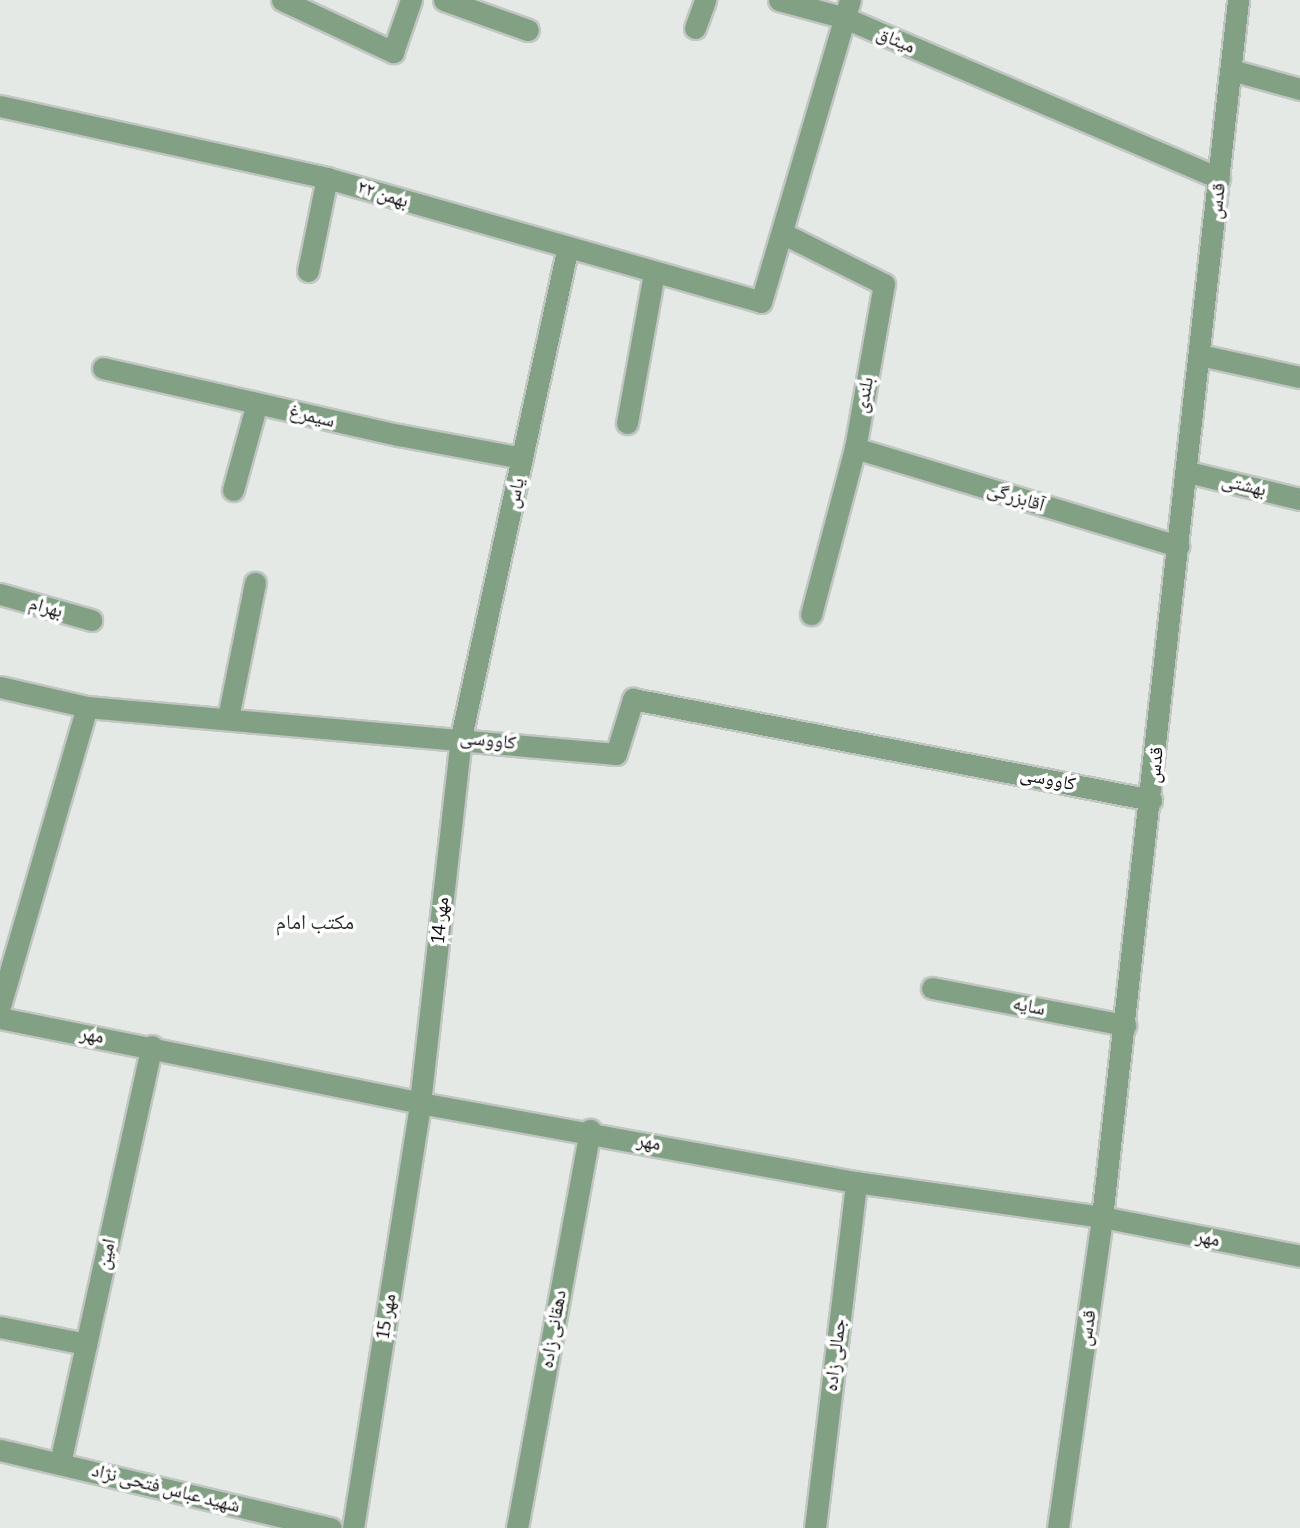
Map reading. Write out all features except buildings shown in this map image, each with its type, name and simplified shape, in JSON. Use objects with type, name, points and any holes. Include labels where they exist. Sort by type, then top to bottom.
[{"type":"street","points":[[282,0],[393,52],[411,0]]},
{"type":"street","points":[[444,0],[528,30]]},
{"type":"street","points":[[695,28],[705,0]]},
{"type":"street","name":"میثاق","points":[[779,0],[848,9],[1219,178]]},
{"type":"street","name":"قدس","points":[[1058,1528],[1102,1217],[1125,1025],[1238,0]]},
{"type":"street","points":[[782,233],[848,9]]},
{"type":"street","points":[[1231,70],[1300,89]]},
{"type":"street","name":"۲۲ بهمن","points":[[0,106],[327,178],[567,249],[761,302],[782,233]]},
{"type":"street","points":[[308,271],[327,178]]},
{"type":"street","name":"بلندی","points":[[782,233],[884,284],[855,448],[811,614]]},
{"type":"street","name":"یاس","points":[[461,737],[567,249]]},
{"type":"street","points":[[627,424],[654,273]]},
{"type":"street","points":[[1200,355],[1300,377]]},
{"type":"street","name":"سیمرغ","points":[[103,368],[522,458]]},
{"type":"street","points":[[233,490],[257,403]]},
{"type":"street","name":"آقابزرگی","points":[[855,448],[1178,546]]},
{"type":"street","name":"بهشتی","points":[[1188,472],[1300,499]]},
{"type":"street","points":[[228,718],[255,583]]},
{"type":"street","name":"بهرام","points":[[0,593],[91,620]]},
{"type":"street","name":"کاووسی","points":[[0,687],[87,707],[461,737],[616,754],[633,699],[1151,800]]},
{"type":"street","points":[[0,1006],[87,707]]},
{"type":"street","name":"مهر 14","points":[[420,1103],[461,737]]},
{"type":"street","name":"سایه","points":[[932,988],[1125,1025]]},
{"type":"street","name":"مهر","points":[[0,1018],[152,1046],[420,1103],[590,1130],[856,1182],[1102,1217],[1300,1256]]},
{"type":"street","name":"امین","points":[[61,1463],[152,1046]]},
{"type":"street","name":"مهر 15","points":[[353,1528],[420,1103]]},
{"type":"street","name":"دهقانی زاده","points":[[517,1528],[590,1130]]},
{"type":"street","name":"جمالی زاده","points":[[815,1528],[856,1182]]},
{"type":"street","points":[[0,1327],[86,1345]]},
{"type":"street","name":"شهید عباس فتحی نژاد","points":[[0,1450],[331,1528]]},
{"type":"district","name":"مکتب امام","points":[[315,922]]}]
